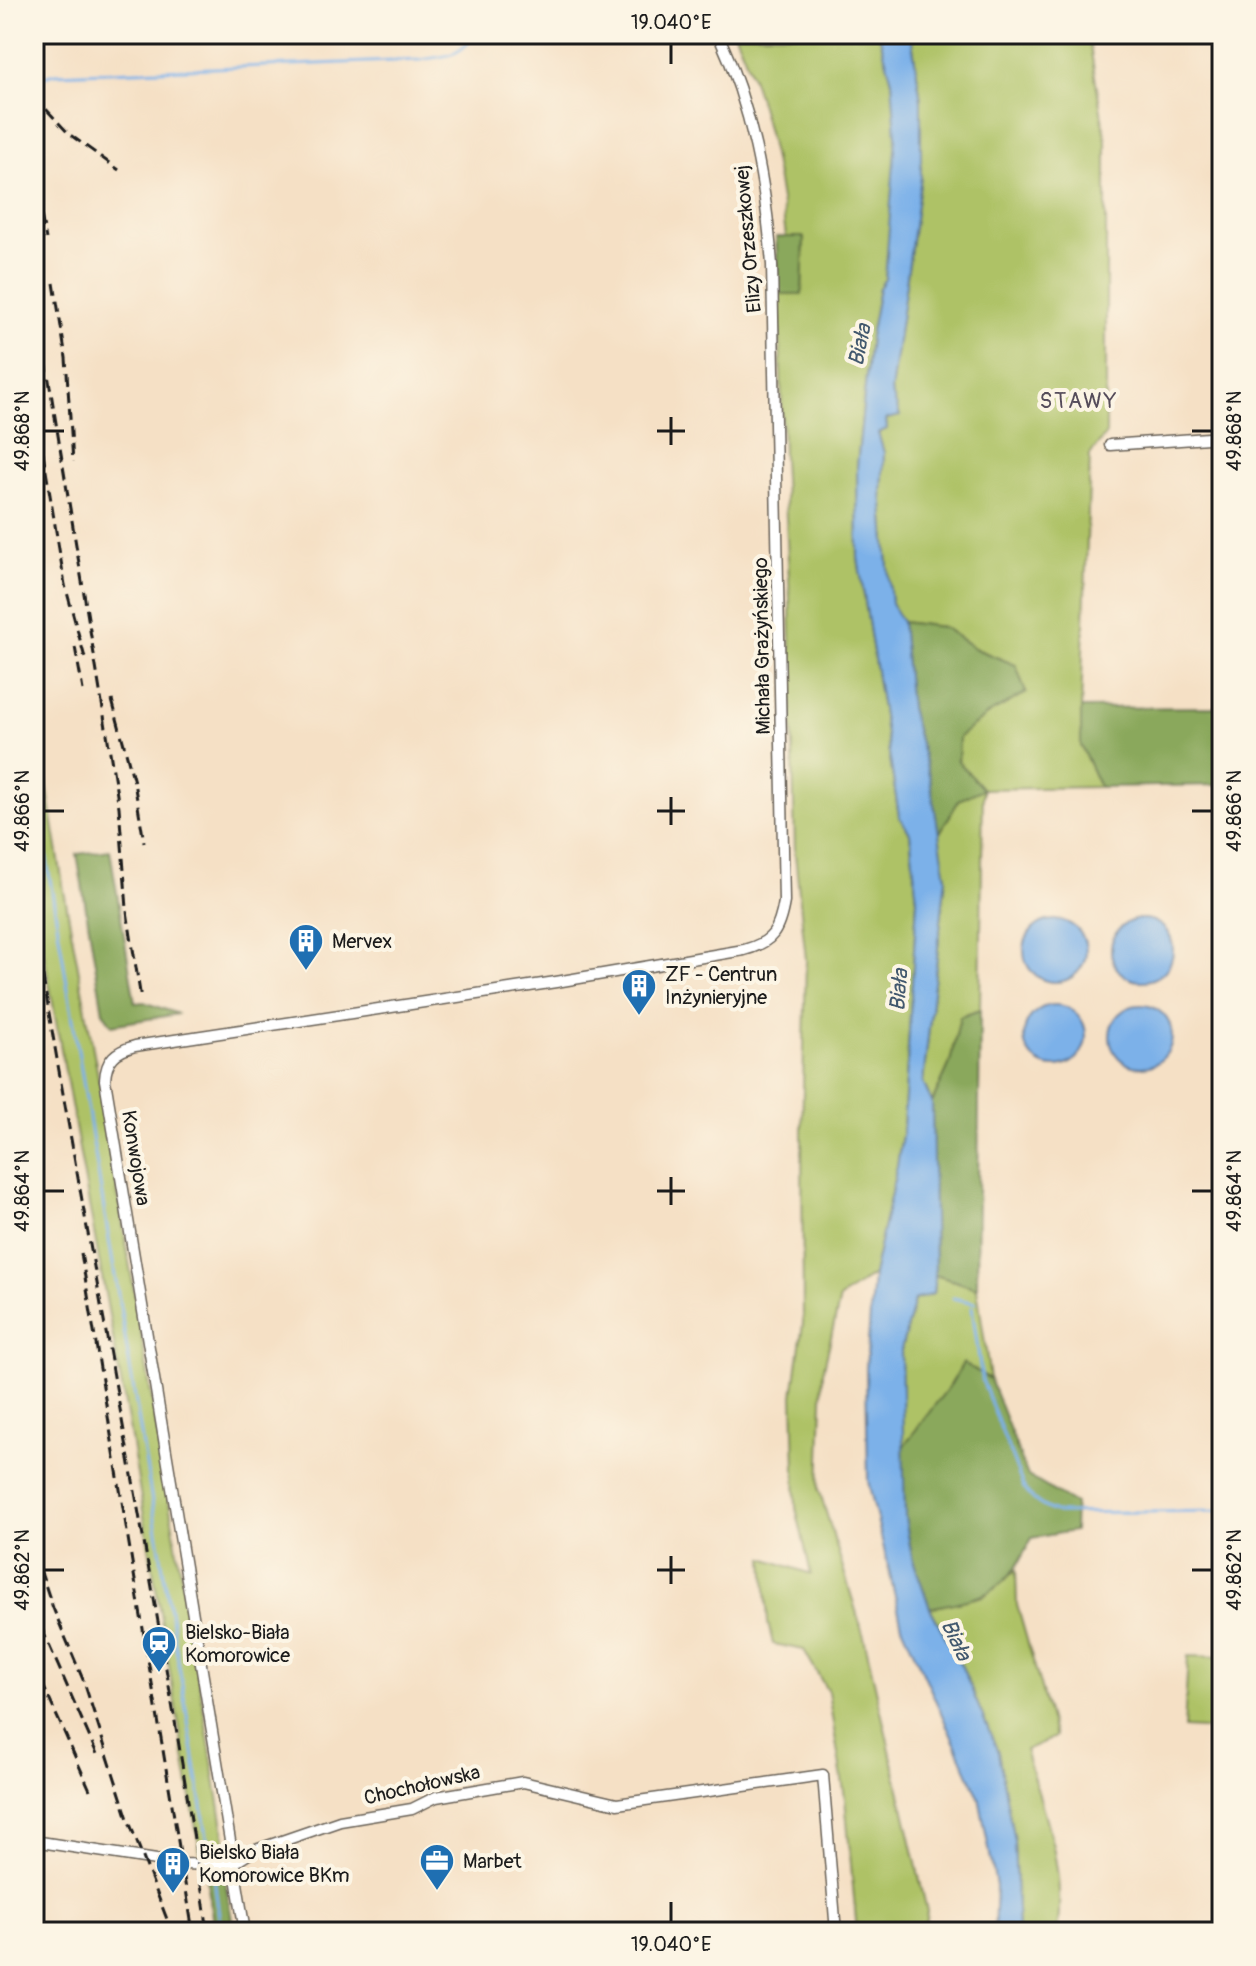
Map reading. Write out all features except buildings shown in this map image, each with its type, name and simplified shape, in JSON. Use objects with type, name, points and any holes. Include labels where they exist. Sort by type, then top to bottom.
[{"type":"street","name":"Elizy Orzeszkowej","points":[[718,34],[740,85],[763,176],[772,265],[774,353]]},
{"type":"street","name":"Michała Grażyńskiego","points":[[772,937],[781,921],[784,902],[774,353]]},
{"type":"street","points":[[1110,445],[1222,437]]},
{"type":"street","name":"Konwojowa","points":[[245,1932],[105,1068],[122,1049],[135,1046],[744,950],[762,945],[772,937]]},
{"type":"street","name":"Chochołowska","points":[[34,1841],[182,1864],[234,1863],[253,1851],[340,1821],[412,1809],[436,1797],[523,1782],[617,1804],[823,1775],[836,1932]]},
{"type":"green space","points":[[735,34],[879,34],[891,76],[895,106],[897,131],[891,230],[885,279],[879,288],[870,337],[857,466],[858,558],[899,816],[910,833],[917,900],[903,1128],[897,1166],[873,1275],[840,1298],[823,1372],[819,1489],[864,1637],[927,1911],[924,1932],[857,1932],[845,1798],[828,1692],[804,1650],[773,1644],[768,1623],[764,1558],[811,1574],[796,1508],[793,1395],[803,1323],[802,1133],[806,960],[795,854],[779,294],[802,293],[804,238],[786,237],[768,133],[754,83]]},
{"type":"green space","points":[[911,34],[1088,34],[1106,141],[1106,434],[1090,455],[1081,708],[1081,746],[1100,787],[983,789],[980,1010],[960,1017],[950,1063],[932,1103],[923,1082],[946,877],[938,836],[959,800],[958,737],[988,714],[1026,692],[1015,665],[976,649],[943,627],[902,622],[891,604],[882,492],[884,453],[878,433],[887,429],[886,419],[900,416],[891,391],[921,176],[921,100]]},
{"type":"green space","points":[[776,237],[804,237],[802,294],[779,294]]},
{"type":"green space","points":[[902,622],[943,627],[976,649],[1016,665],[1026,693],[988,714],[959,737],[958,761],[983,789],[959,800],[938,836],[930,779],[910,708]]},
{"type":"green space","points":[[34,706],[225,1839],[219,1851],[206,1857],[201,1857],[128,1421],[34,899]]},
{"type":"green space","points":[[1222,707],[1222,785],[1100,787],[1081,746],[1081,708]]},
{"type":"green space","points":[[110,850],[135,1003],[144,1002],[178,1014],[112,1025],[103,1012],[77,854]]},
{"type":"green space","points":[[980,1010],[977,1288],[935,1275],[932,1103],[950,1063],[960,1017]]},
{"type":"green space","points":[[935,1275],[977,1288],[990,1379],[963,1364],[902,1448],[901,1350],[914,1300],[933,1294]]},
{"type":"green space","points":[[963,1363],[990,1379],[1028,1476],[1075,1504],[1074,1531],[1032,1538],[1012,1572],[993,1590],[967,1600],[930,1608],[912,1557],[905,1518],[902,1448],[951,1384]]},
{"type":"green space","points":[[1016,1570],[1017,1605],[1055,1737],[1025,1750],[1052,1840],[1059,1886],[1057,1932],[1018,1932],[1014,1841],[998,1752],[962,1667],[930,1608],[984,1596]]},
{"type":"green space","points":[[1188,1656],[1222,1657],[1222,1730],[1184,1728]]},
{"type":"green space","points":[[207,1878],[225,1879],[234,1932],[214,1932]]},
{"type":"water","points":[[879,34],[911,34],[921,100],[921,176],[891,391],[900,416],[886,419],[887,429],[878,433],[884,453],[882,492],[891,604],[902,622],[910,708],[930,779],[946,877],[923,1082],[932,1103],[935,1275],[933,1294],[914,1300],[901,1350],[905,1518],[912,1557],[930,1608],[962,1667],[998,1752],[1014,1841],[1018,1932],[994,1932],[996,1886],[979,1797],[902,1626],[868,1481],[866,1368],[873,1275],[903,1129],[917,900],[910,833],[899,816],[858,558],[857,466],[870,337],[879,288],[885,279],[896,136],[892,81]]},
{"type":"water","points":[[1142,919],[1164,928],[1173,950],[1164,972],[1142,981],[1120,972],[1111,950],[1120,928]]},
{"type":"water","points":[[1055,920],[1077,929],[1086,951],[1077,973],[1055,982],[1033,973],[1024,951],[1033,929]]},
{"type":"water","points":[[1055,1005],[1077,1014],[1086,1036],[1077,1058],[1055,1067],[1033,1058],[1024,1036],[1033,1014]]},
{"type":"water","points":[[1141,1005],[1163,1014],[1172,1036],[1163,1058],[1141,1067],[1119,1058],[1110,1036],[1119,1014]]},
{"type":"waterway","points":[[41,78],[54,74],[420,60],[458,51],[475,34]]},
{"type":"waterway","points":[[34,782],[210,1855]]},
{"type":"waterway","points":[[953,1298],[976,1303]]},
{"type":"waterway","points":[[972,1307],[982,1380],[1023,1486],[1037,1502],[1057,1513],[1222,1511]]},
{"type":"waterway","points":[[214,1877],[221,1932]]},
{"type":"railway","points":[[34,96],[69,134],[119,170]]},
{"type":"railway","points":[[34,181],[46,239]]},
{"type":"railway","points":[[34,226],[46,301]]},
{"type":"railway","points":[[54,283],[66,358],[73,462]]},
{"type":"railway","points":[[34,289],[119,807],[128,921]]},
{"type":"railway","points":[[34,399],[65,585],[85,658]]},
{"type":"railway","points":[[75,647],[83,690]]},
{"type":"railway","points":[[112,700],[134,782],[144,842]]},
{"type":"railway","points":[[127,911],[141,999]]},
{"type":"railway","points":[[34,923],[168,1679],[208,1932]]},
{"type":"railway","points":[[81,1253],[193,1932]]},
{"type":"railway","points":[[34,1552],[84,1682],[128,1819],[172,1932]]},
{"type":"railway","points":[[34,1611],[97,1754]]},
{"type":"railway","points":[[34,1665],[90,1790]]},
{"type":"place","name":"Mervex","points":[[306,972]]},
{"type":"place","name":"ZF - Centrun Inżynieryjne","points":[[639,1017]]},
{"type":"place","name":"Bielsko-Biała Komorowice","points":[[159,1674]]},
{"type":"place","name":"Marbet","points":[[437,1892]]},
{"type":"place","name":"Bielsko Biała Komorowice BKm","points":[[173,1895]]},
{"type":"district","name":"STAWY","points":[[1079,401]]},
{"type":"water label","name":"Biała","points":[[860,345]]},
{"type":"water label","name":"Biała","points":[[899,990]]},
{"type":"water label","name":"Biała","points":[[956,1640]]}]
